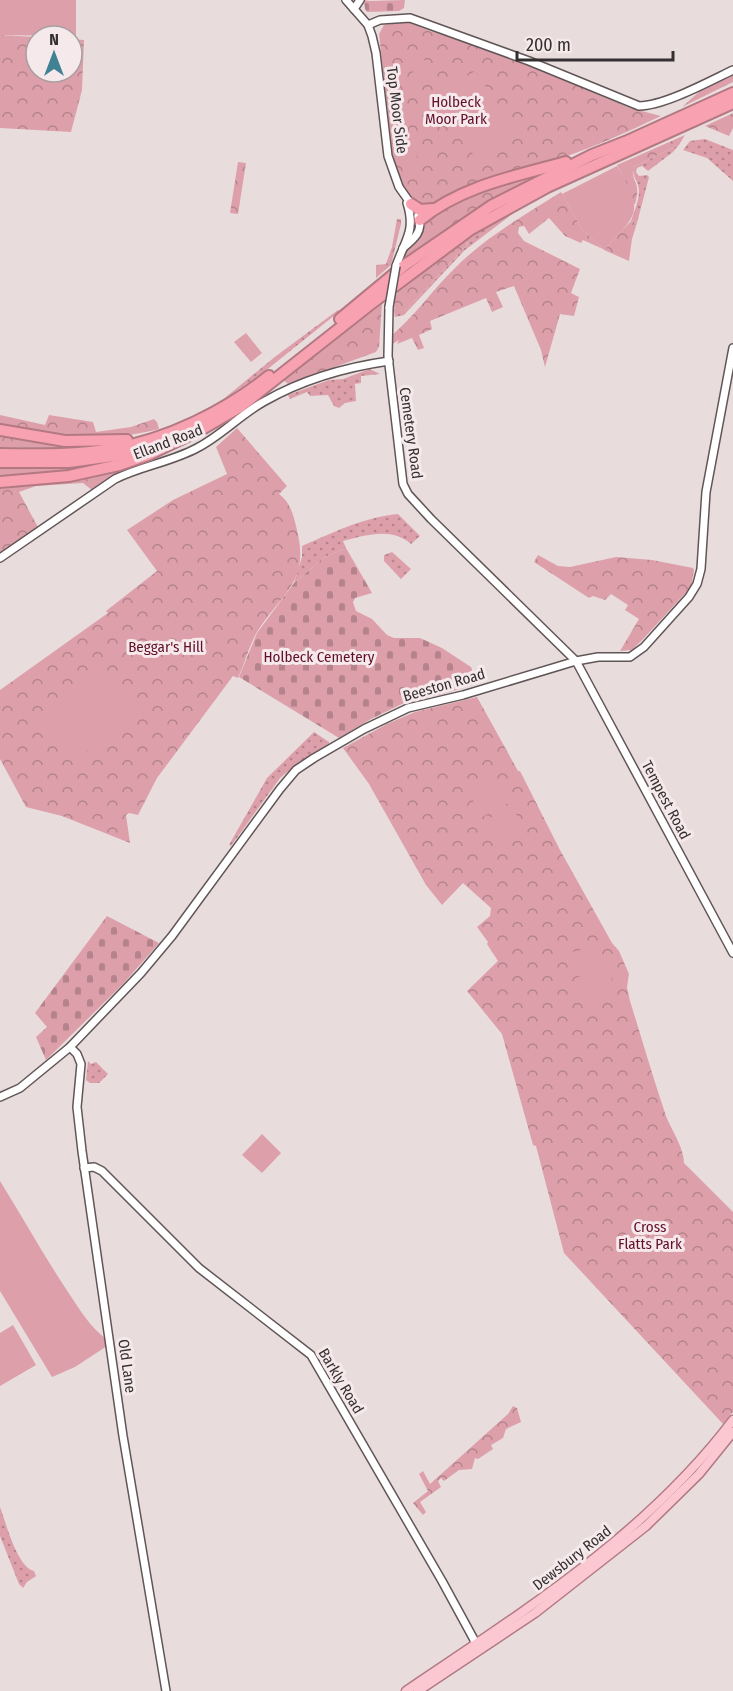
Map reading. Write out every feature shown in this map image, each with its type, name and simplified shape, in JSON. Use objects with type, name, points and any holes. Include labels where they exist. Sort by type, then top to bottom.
[{"type":"highway","points":[[0,454],[63,454],[112,449],[204,428],[240,407],[377,299],[471,229],[547,187],[721,103],[733,92]]},
{"type":"highway","points":[[0,482],[49,479],[88,472],[148,455],[172,437],[265,379],[405,266],[466,222],[524,188],[592,155],[721,103],[733,104]]},
{"type":"highway","points":[[420,220],[451,198],[472,190],[592,155]]},
{"type":"highway","points":[[408,201],[420,210],[433,209]]},
{"type":"highway","points":[[0,430],[65,441],[117,441],[172,437]]},
{"type":"highway","points":[[0,462],[88,461],[127,455],[172,437]]},
{"type":"main road","name":"Dewsbury Road","points":[[418,1691],[585,1567],[642,1519],[731,1430],[733,1420]]},
{"type":"main road","name":"Dewsbury Road","points":[[406,1691],[477,1646]]},
{"type":"street","points":[[346,0],[368,25],[380,20],[410,18],[519,57],[635,105],[650,104],[733,70]]},
{"type":"street","points":[[354,9],[360,0]]},
{"type":"street","name":"Top Moor Side","points":[[368,25],[376,53],[388,156],[395,179],[420,220]]},
{"type":"street","name":"Top Moor Side","points":[[403,248],[410,232],[411,214],[408,201]]},
{"type":"street","points":[[410,232],[420,220]]},
{"type":"street","points":[[403,248],[420,231],[420,220]]},
{"type":"street","name":"Cemetery Road","points":[[403,248],[396,266],[389,307],[388,361],[403,484],[408,494],[437,525],[576,661]]},
{"type":"street","name":"Beeston Road","points":[[0,1097],[20,1088],[70,1047],[141,974],[296,770],[364,729],[408,708],[463,695],[576,661],[598,657],[622,658],[638,653],[689,597],[697,584],[701,569],[706,492],[733,348]]},
{"type":"street","name":"Elland Road","points":[[0,558],[115,479],[194,450],[219,435],[266,400],[329,374],[388,361]]},
{"type":"street","name":"Tempest Road","points":[[576,661],[733,953]]},
{"type":"street","name":"Old Lane","points":[[70,1047],[77,1054],[81,1064],[77,1107],[84,1168],[123,1436],[166,1691]]},
{"type":"street","name":"Barkly Road","points":[[84,1168],[94,1167],[102,1171],[199,1268],[311,1355],[477,1646]]},
{"type":"green space","points":[[0,0],[76,0],[76,24],[24,24],[24,35],[0,35]]},
{"type":"green space","points":[[364,0],[405,0],[404,8],[399,11],[367,12]]},
{"type":"green space","name":"Holbeck Moor Park","points":[[407,22],[526,64],[630,108],[661,116],[589,148],[459,191],[426,207],[414,205],[397,172],[392,151],[379,34],[384,25]]},
{"type":"green space","points":[[0,35],[24,36],[24,84],[82,84],[82,90],[71,132],[0,128]]},
{"type":"green space","points":[[423,59],[436,69],[420,88],[408,78]]},
{"type":"green space","points":[[475,71],[519,136],[479,163],[435,97]]},
{"type":"green space","points":[[733,75],[733,82],[682,107],[700,91]]},
{"type":"green space","points":[[733,113],[733,128],[729,136],[705,126]]},
{"type":"green space","points":[[415,133],[417,157],[397,158],[395,134]]},
{"type":"green space","points":[[685,135],[679,145],[633,167],[637,187],[635,204],[615,201],[631,193],[617,165]]},
{"type":"green space","points":[[705,139],[733,150],[733,181],[707,158],[683,150],[690,141]]},
{"type":"green space","points":[[679,145],[648,171],[642,166],[637,168],[636,172],[639,176],[649,177],[637,223],[631,221],[639,191],[633,167]]},
{"type":"green space","points":[[238,162],[246,163],[238,214],[230,213]]},
{"type":"green space","points":[[564,164],[490,201],[403,260],[423,229],[424,223],[458,198]]},
{"type":"green space","points":[[617,166],[631,193],[634,211],[625,228],[604,250],[582,229],[562,194]]},
{"type":"green space","points":[[561,192],[582,229],[603,249],[583,240],[581,243],[565,236],[549,218],[529,234],[524,226],[519,227],[518,233],[524,241],[580,269],[571,293],[579,297],[574,316],[560,314],[545,367],[541,350],[514,286],[496,292],[503,307],[492,312],[486,298],[430,321],[432,329],[419,335],[424,348],[418,350],[412,338],[397,344],[399,340],[391,345],[390,337],[448,275],[480,245]]},
{"type":"green space","points":[[519,209],[465,250],[404,315],[395,317],[394,311],[405,311],[468,244],[467,242],[427,269],[398,293],[397,291],[471,236]]},
{"type":"green space","points":[[397,219],[401,219],[401,224],[391,265],[376,278],[376,265],[386,264]]},
{"type":"green space","points":[[631,221],[637,223],[629,261],[604,250]]},
{"type":"green space","points":[[466,242],[468,244],[405,311],[394,311],[395,295],[448,253]]},
{"type":"green space","points":[[382,304],[379,347],[376,352],[288,384],[281,378]]},
{"type":"green space","points":[[338,310],[340,311],[264,372],[221,401],[276,356]]},
{"type":"green space","points":[[246,333],[262,353],[251,362],[234,342]]},
{"type":"green space","points":[[370,369],[380,374],[361,376],[361,383],[355,384],[356,401],[345,403],[339,408],[334,406],[328,395],[310,396],[307,392],[290,399],[288,395],[329,380],[343,379]]},
{"type":"green space","points":[[0,415],[45,425],[49,415],[93,422],[96,432],[131,427],[154,419],[159,429],[119,436],[60,435],[0,425]]},
{"type":"green space","name":"Beggar's Hill","points":[[237,428],[287,486],[279,494],[290,508],[300,545],[300,560],[292,584],[257,632],[238,678],[233,676],[157,778],[138,815],[129,813],[126,815],[130,843],[62,816],[26,807],[0,759],[0,690],[108,613],[106,611],[157,571],[127,530],[173,500],[227,474],[216,447]]},
{"type":"green space","points":[[0,432],[99,445],[47,448],[0,447]]},
{"type":"green space","points":[[135,463],[136,465],[92,490],[83,483],[36,486],[19,492],[39,529],[0,554],[0,489],[81,479]]},
{"type":"green space","points":[[110,464],[87,469],[0,478],[0,467],[52,469]]},
{"type":"green space","points":[[398,514],[420,536],[411,544],[404,539],[387,534],[343,541],[346,548],[325,557],[294,583],[302,557],[302,546],[361,522]]},
{"type":"green space","name":"Holbeck Cemetery","points":[[346,548],[372,593],[355,598],[353,602],[356,611],[372,619],[387,635],[394,638],[420,638],[442,648],[471,667],[475,684],[440,695],[408,701],[339,738],[239,677],[257,633],[294,583],[325,557]]},
{"type":"green space","points":[[392,552],[411,569],[401,579],[384,561],[384,555]]},
{"type":"green space","points":[[538,555],[558,566],[570,567],[616,557],[652,560],[694,570],[691,587],[632,650],[620,651],[639,619],[625,610],[628,605],[611,594],[605,600],[593,596],[589,598],[534,562]]},
{"type":"green space","points":[[106,670],[138,710],[75,761],[42,721]]},
{"type":"green space","name":"Cross Flatts Park","points":[[477,697],[520,771],[560,850],[612,943],[619,951],[629,974],[627,987],[630,1001],[666,1116],[682,1151],[684,1163],[733,1212],[733,1412],[723,1424],[564,1253],[536,1146],[533,1145],[502,1034],[467,991],[498,961],[477,927],[490,916],[491,908],[463,883],[442,905],[426,885],[369,784],[343,748],[415,712]]},
{"type":"green space","points":[[314,732],[329,744],[297,764],[280,778],[231,846],[229,845],[267,778]]},
{"type":"green space","points":[[494,775],[510,802],[482,817],[467,790]]},
{"type":"green space","points":[[512,807],[527,834],[500,849],[484,821]]},
{"type":"green space","points":[[107,916],[159,943],[124,983],[46,1060],[36,1037],[47,1027],[35,1013]]},
{"type":"green space","points":[[599,946],[604,971],[572,977],[568,953]]},
{"type":"green space","points":[[610,971],[615,996],[582,1002],[577,977]]},
{"type":"green space","points":[[88,1061],[91,1064],[96,1062],[108,1074],[99,1083],[90,1083],[86,1080]]},
{"type":"green space","points":[[262,1134],[281,1153],[262,1173],[242,1155]]},
{"type":"green space","points":[[0,1181],[77,1306],[91,1325],[110,1344],[75,1367],[52,1377],[0,1291]]},
{"type":"green space","points":[[13,1325],[36,1365],[0,1386],[0,1333]]},
{"type":"green space","points":[[513,1406],[517,1408],[521,1422],[506,1429],[503,1438],[491,1445],[493,1449],[478,1459],[475,1458],[472,1469],[459,1470],[444,1481],[441,1478],[438,1481],[441,1487],[420,1502],[426,1512],[423,1515],[413,1503],[428,1491],[419,1474],[423,1471],[430,1484],[508,1414]]},
{"type":"green space","points":[[0,1507],[17,1553],[22,1562],[34,1571],[36,1576],[23,1588],[19,1584],[0,1536]]}]
